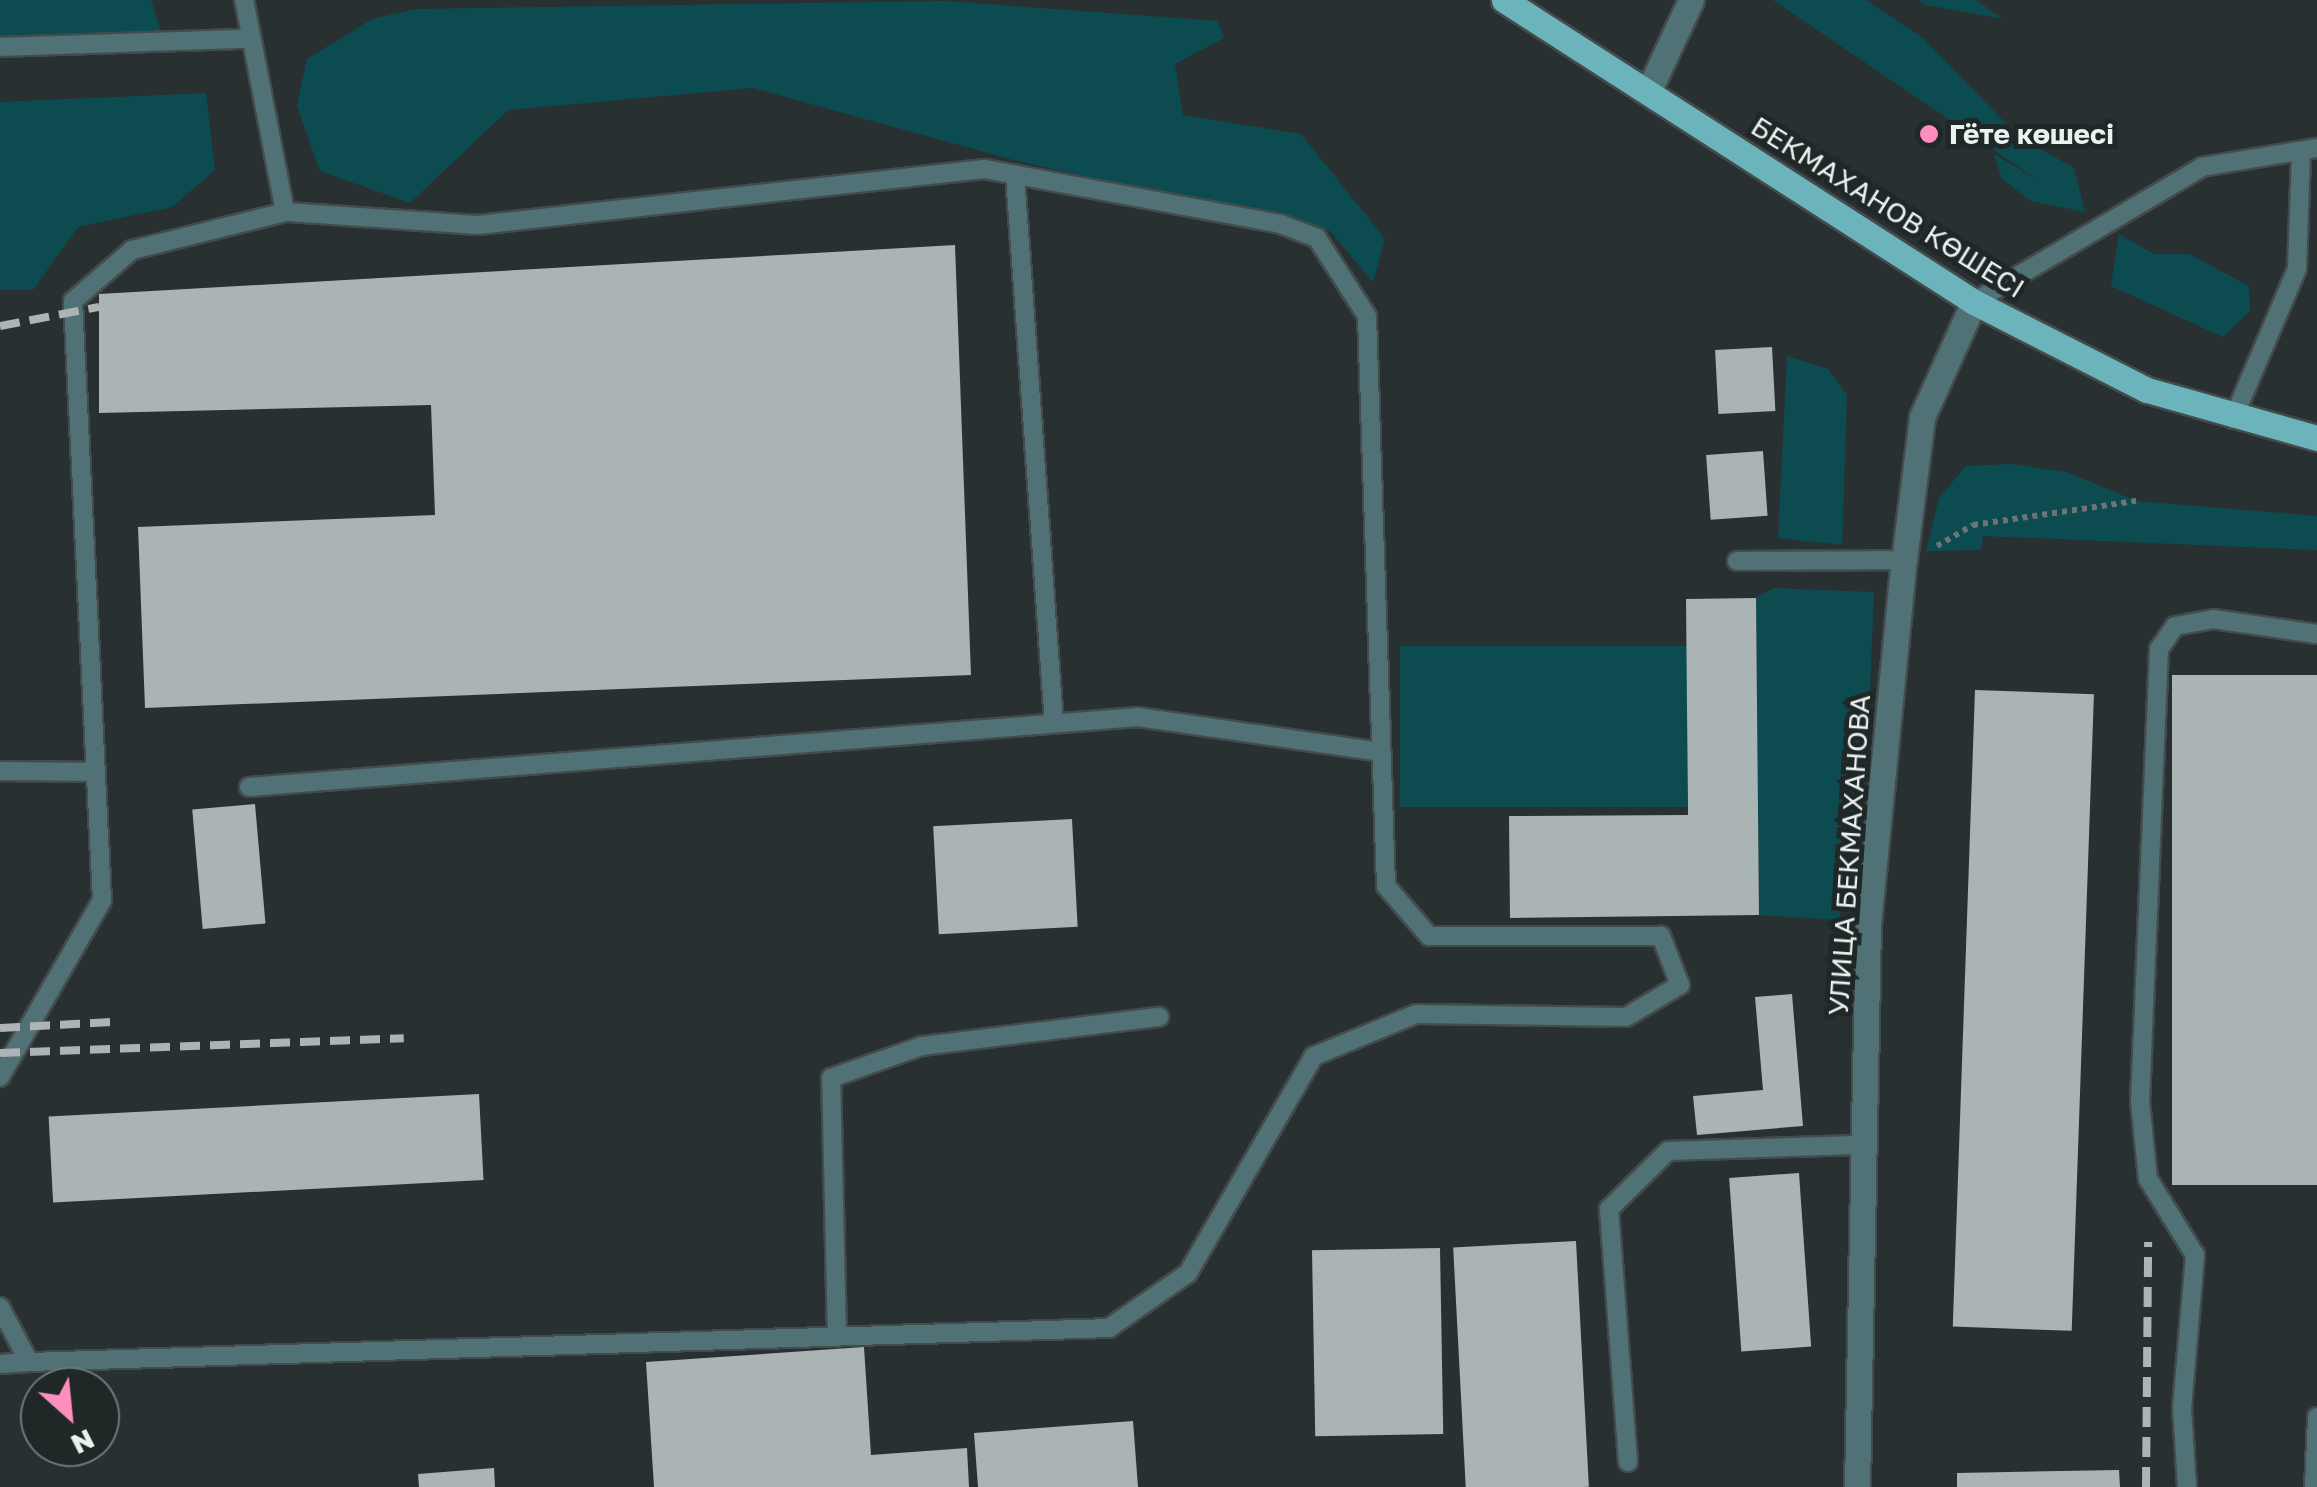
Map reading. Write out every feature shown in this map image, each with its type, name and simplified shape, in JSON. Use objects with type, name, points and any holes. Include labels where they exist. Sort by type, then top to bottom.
[{"type":"main road","name":"БЕКМАХАНОВ КӨШЕСІ","points":[[1504,0],[1974,302],[2147,390],[2232,420],[2317,438]]},
{"type":"street","points":[[1649,90],[1691,0]]},
{"type":"street","name":"УЛИЦА БЕКМАХАНОВА","points":[[1857,1487],[1868,924],[1922,417],[1974,302]]},
{"type":"lane","points":[[244,0],[246,39],[285,212]]},
{"type":"lane","points":[[0,47],[246,39]]},
{"type":"lane","points":[[1974,302],[2202,168],[2309,150],[2297,269],[2232,420]]},
{"type":"lane","points":[[0,1077],[102,900],[73,301],[132,250],[285,212],[478,224],[984,169],[1282,224],[1317,238],[1350,278],[1367,316],[1372,368],[1386,886],[1429,936],[1661,936],[1680,985],[1626,1017],[1416,1014],[1314,1056],[1188,1273],[1109,1328],[0,1364]]},
{"type":"lane","points":[[1015,175],[1054,724]]},
{"type":"lane","points":[[1737,560],[1904,560]]},
{"type":"lane","points":[[2186,1487],[2182,1408],[2195,1255],[2148,1179],[2140,1102],[2159,649],[2174,626],[2213,618],[2317,634]]},
{"type":"lane","points":[[249,787],[1138,716],[1382,752]]},
{"type":"lane","points":[[0,772],[96,772]]},
{"type":"lane","points":[[837,1337],[831,1078],[922,1046],[1160,1017]]},
{"type":"lane","points":[[1628,1462],[1609,1209],[1668,1151],[1864,1145]]},
{"type":"lane","points":[[0,1307],[29,1362]]},
{"type":"lane","points":[[2314,1487],[2317,1418]]},
{"type":"path","points":[[1904,560],[1974,525],[2136,500]]},
{"type":"shaded area","points":[[0,0],[151,0],[164,41],[0,47]]},
{"type":"shaded area","points":[[1773,0],[1866,0],[1923,38],[2019,137],[2074,168],[2085,212],[2031,201],[2002,179],[1994,154],[2038,180]]},
{"type":"shaded area","points":[[1919,0],[1976,0],[2003,19],[1926,5]]},
{"type":"shaded area","points":[[945,1],[1218,21],[1224,38],[1175,64],[1183,115],[1301,134],[1385,239],[1373,282],[1330,231],[1017,161],[753,88],[508,110],[410,203],[320,171],[297,106],[307,59],[372,19],[416,9]]},
{"type":"shaded area","points":[[206,93],[215,170],[172,207],[78,227],[33,290],[0,290],[0,102]]},
{"type":"shaded area","points":[[2119,234],[2154,254],[2189,254],[2249,286],[2250,311],[2223,337],[2111,286]]},
{"type":"shaded area","points":[[1787,356],[1828,369],[1847,395],[1842,545],[1778,538]]},
{"type":"shaded area","points":[[2012,464],[2067,472],[2136,501],[2317,516],[2317,550],[1983,536],[1981,550],[1926,551],[1939,498],[1966,466]]},
{"type":"shaded area","points":[[1773,588],[1874,592],[1866,787],[1839,920],[1759,915],[1756,598]]},
{"type":"shaded area","points":[[1400,646],[1687,646],[1687,807],[1400,807]]},
{"type":"building","points":[[955,245],[971,675],[145,708],[138,527],[435,515],[431,405],[99,413],[99,294]]},
{"type":"building","points":[[1772,347],[1775,411],[1718,414],[1715,350]]},
{"type":"building","points":[[1763,451],[1768,516],[1711,520],[1706,455]]},
{"type":"building","points":[[1756,598],[1759,915],[1510,918],[1509,816],[1688,815],[1686,599]]},
{"type":"building","points":[[2172,675],[2317,675],[2317,1185],[2172,1185]]},
{"type":"building","points":[[1975,690],[2094,694],[2072,1331],[1953,1327]]},
{"type":"building","points":[[255,804],[265,924],[203,929],[192,809]]},
{"type":"building","points":[[1072,819],[1078,927],[939,934],[933,826]]},
{"type":"building","points":[[1792,994],[1803,1126],[1697,1135],[1693,1096],[1763,1090],[1755,997]]},
{"type":"building","points":[[479,1094],[484,1180],[53,1202],[49,1117]]},
{"type":"building","points":[[1799,1173],[1811,1347],[1741,1351],[1729,1178]]},
{"type":"building","points":[[1576,1241],[1589,1487],[1466,1487],[1453,1247]]},
{"type":"building","points":[[1440,1248],[1443,1434],[1315,1436],[1312,1250]]},
{"type":"building","points":[[864,1347],[871,1455],[967,1448],[969,1487],[654,1487],[646,1362]]},
{"type":"building","points":[[1133,1421],[1138,1487],[978,1487],[974,1433]]},
{"type":"building","points":[[494,1468],[495,1487],[419,1487],[418,1474]]},
{"type":"building","points":[[2119,1470],[2120,1487],[1957,1487],[1957,1473]]},
{"type":"railway","points":[[0,326],[99,307]]},
{"type":"railway","points":[[0,1028],[112,1022]]},
{"type":"railway","points":[[0,1053],[404,1038]]},
{"type":"railway","points":[[2146,1487],[2148,1242]]},
{"type":"place","name":"Гёте көшесі","points":[[1929,134]]}]
